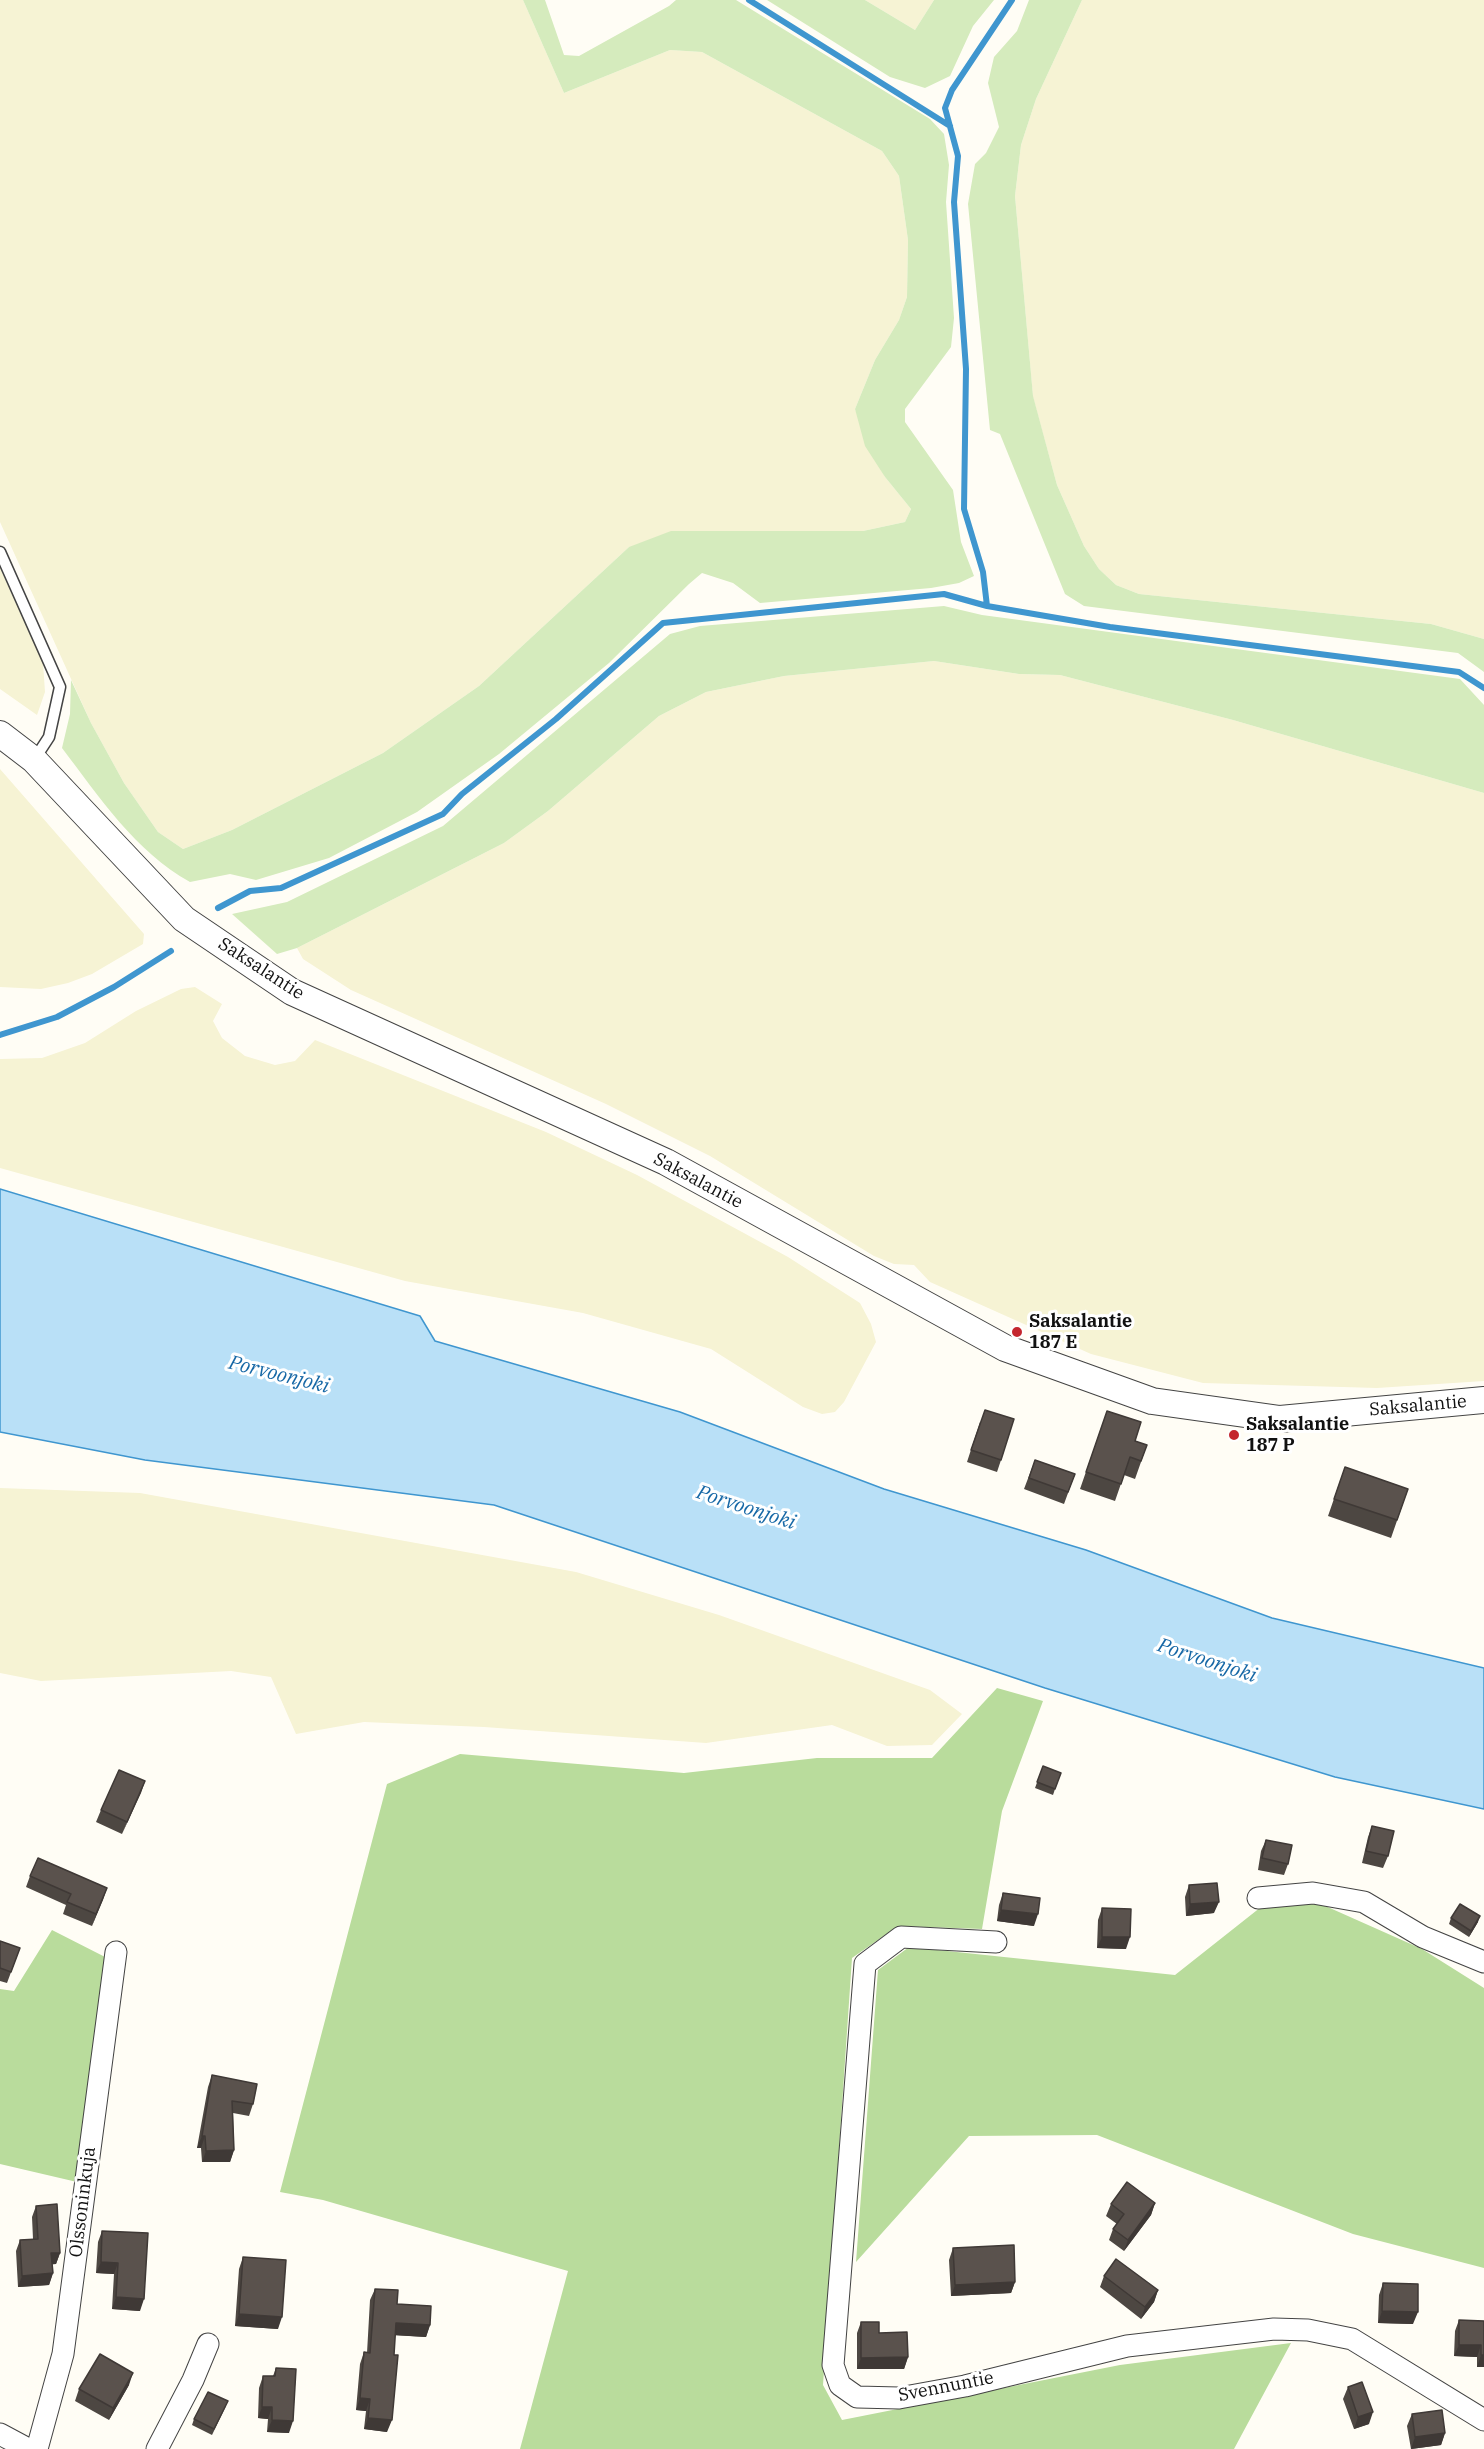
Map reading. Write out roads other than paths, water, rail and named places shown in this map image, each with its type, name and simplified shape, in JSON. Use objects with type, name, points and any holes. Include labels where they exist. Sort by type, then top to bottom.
[{"type":"street","name":"Saksalantie","points":[[0,734],[34,760],[184,919],[292,992],[666,1162],[1005,1348],[1152,1401],[1280,1419],[1484,1400]]},
{"type":"street","points":[[1258,1898],[1313,1893],[1364,1902],[1423,1937],[1484,1962]]},
{"type":"street","name":"Svennuntie","points":[[996,1942],[901,1937],[865,1964],[833,2365],[840,2385],[857,2397],[899,2398],[965,2386],[1127,2346],[1274,2329],[1308,2330],[1352,2338],[1484,2420]]},
{"type":"street","name":"Olssoninkuja","points":[[37,2449],[63,2354],[116,1952]]},
{"type":"street","points":[[157,2449],[193,2380],[208,2344]]},
{"type":"street","points":[[0,2434],[28,2449]]},
{"type":"lane","points":[[0,552],[60,687],[49,737],[34,760]]},
{"type":"water","name":"Porvoonjoki","points":[[0,1189],[420,1316],[435,1341],[680,1412],[884,1489],[1086,1550],[1272,1618],[1484,1668],[1484,1809],[1335,1777],[1045,1688],[494,1505],[145,1460],[0,1432]]},
{"type":"waterway","points":[[749,0],[950,126]]},
{"type":"waterway","points":[[987,606],[983,572],[964,509],[966,369],[954,202],[958,156],[945,108],[952,90],[1012,0]]},
{"type":"waterway","points":[[218,908],[250,891],[281,888],[443,814],[462,794],[556,719],[663,623],[944,594],[987,606],[1110,627],[1459,672],[1484,688]]},
{"type":"waterway","points":[[0,1035],[57,1017],[114,987],[171,951]]},
{"type":"place","name":"Saksalantie 187 E","points":[[1017,1332]]},
{"type":"place","name":"Saksalantie 187 P","points":[[1234,1435]]}]
